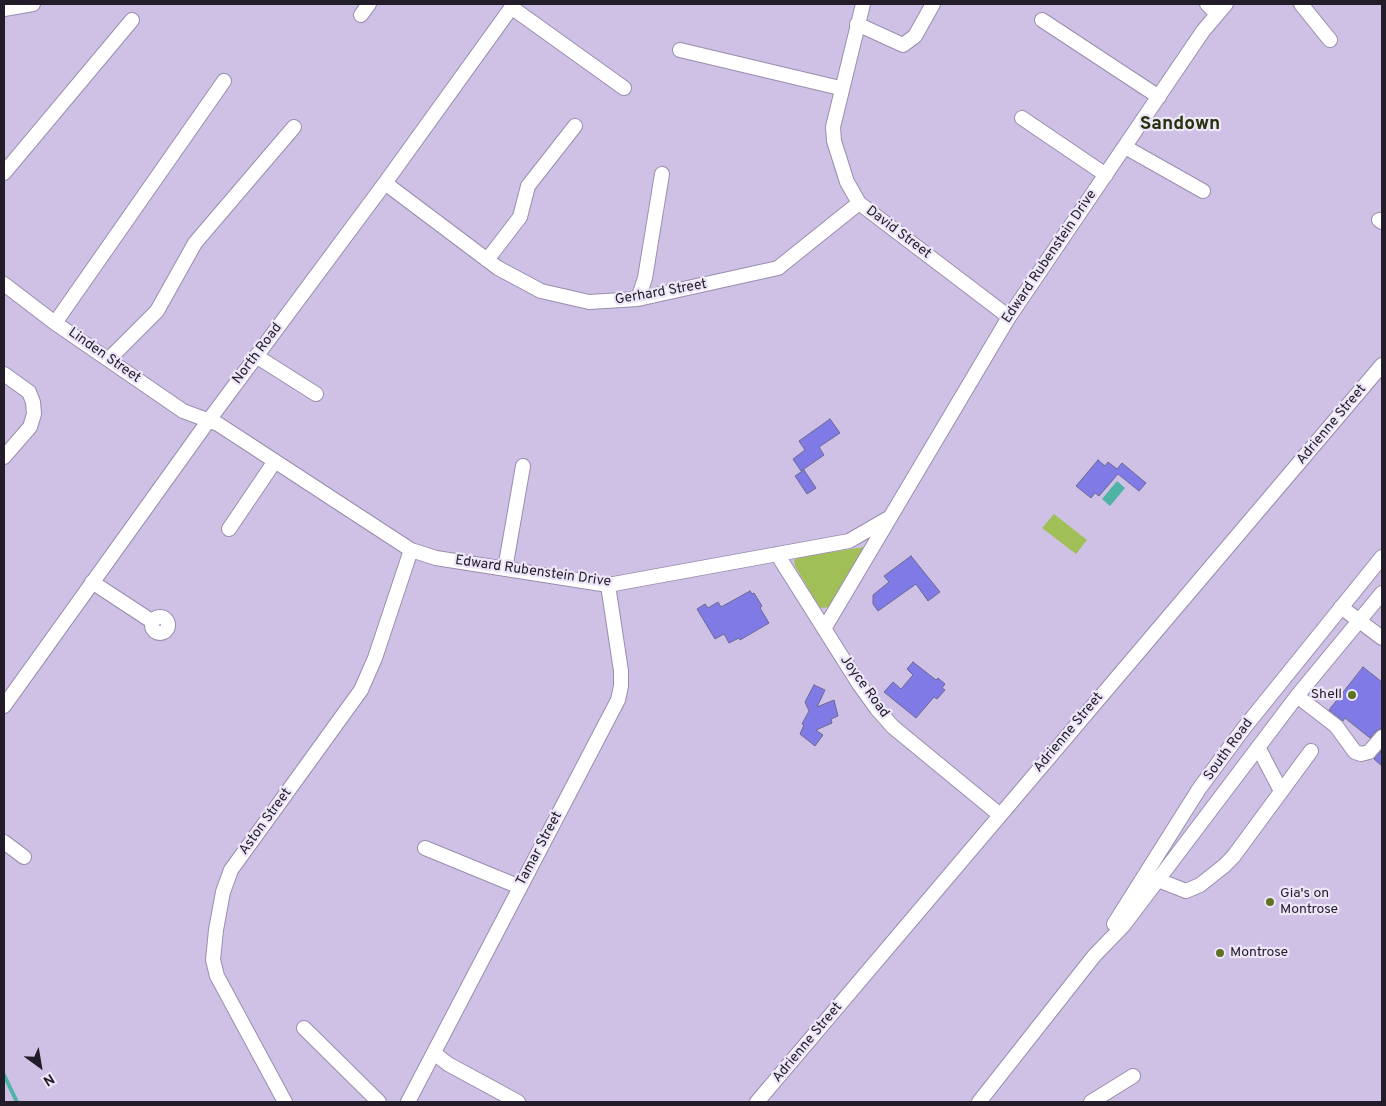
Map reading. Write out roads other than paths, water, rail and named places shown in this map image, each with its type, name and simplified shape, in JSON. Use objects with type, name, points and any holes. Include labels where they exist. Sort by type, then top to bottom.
[{"type":"street","points":[[4,10],[33,4]]},
{"type":"street","name":"David Street","points":[[863,4],[833,121],[834,141],[847,182],[859,203],[1009,316]]},
{"type":"street","points":[[857,24],[903,45],[915,36],[933,4]]},
{"type":"street","points":[[1207,4],[1222,9]]},
{"type":"street","points":[[1301,4],[1330,40]]},
{"type":"street","points":[[513,5],[624,88]]},
{"type":"street","name":"North Road","points":[[4,706],[209,420],[385,183],[513,5]]},
{"type":"street","name":"Edward Rubenstein Drive","points":[[824,629],[887,519],[1009,316],[1203,31],[1222,9]]},
{"type":"street","points":[[4,173],[132,20]]},
{"type":"street","points":[[1042,20],[1159,97]]},
{"type":"street","points":[[680,50],[840,88]]},
{"type":"street","points":[[55,323],[224,82]]},
{"type":"street","points":[[1022,118],[1106,175]]},
{"type":"street","points":[[488,260],[520,217],[528,186],[575,126]]},
{"type":"street","points":[[109,359],[157,311],[195,243],[294,127]]},
{"type":"street","points":[[1125,147],[1203,191]]},
{"type":"street","points":[[638,299],[644,278],[662,174]]},
{"type":"street","name":"Gerhard Street","points":[[385,183],[488,260],[522,282],[541,291],[589,302],[638,299],[778,268],[859,203]]},
{"type":"street","name":"Linden Street","points":[[4,284],[55,323],[183,411],[191,416],[209,420]]},
{"type":"street","points":[[256,356],[316,394]]},
{"type":"street","name":"Adrienne Street","points":[[757,1102],[1382,365]]},
{"type":"street","points":[[4,374],[29,392],[33,402],[34,414],[30,427],[4,457]]},
{"type":"street","name":"Edward Rubenstein Drive","points":[[209,420],[228,430],[411,550],[436,558],[505,569],[608,584],[849,541],[887,519]]},
{"type":"street","points":[[229,529],[275,461]]},
{"type":"street","points":[[505,569],[523,466]]},
{"type":"street","name":"Aston Street","points":[[285,1102],[217,976],[213,960],[214,945],[223,892],[231,870],[361,690],[375,658],[411,550]]},
{"type":"street","name":"Joyce Road","points":[[777,554],[859,684],[893,727],[1000,815]]},
{"type":"street","name":"South Road","points":[[985,1100],[1094,956],[1200,789],[1244,728],[1382,557]]},
{"type":"street","points":[[92,582],[153,622]]},
{"type":"street","name":"Tamar Street","points":[[408,1102],[618,700],[621,686],[621,671],[608,584]]},
{"type":"street","name":"South Road","points":[[1094,956],[1123,926],[1297,696],[1382,593]]},
{"type":"street","points":[[1341,607],[1382,638]]},
{"type":"street","points":[[1297,696],[1336,726],[1355,752],[1361,754],[1369,752],[1382,737]]},
{"type":"street","points":[[1258,747],[1281,791]]},
{"type":"street","points":[[1158,880],[1186,891],[1200,885],[1233,857],[1311,751]]},
{"type":"street","points":[[4,842],[24,857]]},
{"type":"street","points":[[425,848],[520,887]]},
{"type":"street","points":[[304,1028],[379,1102]]},
{"type":"street","points":[[434,1053],[448,1064],[518,1102]]},
{"type":"street","points":[[1091,1102],[1133,1076]]},
{"type":"waterway","points":[[4,1075],[17,1102]]},
{"type":"place","name":"Shell","points":[[1352,695]]},
{"type":"place","name":"Gia's on Montrose","points":[[1270,902]]},
{"type":"place","name":"Montrose","points":[[1220,953]]},
{"type":"district","name":"Sandown","points":[[1180,125]]}]
